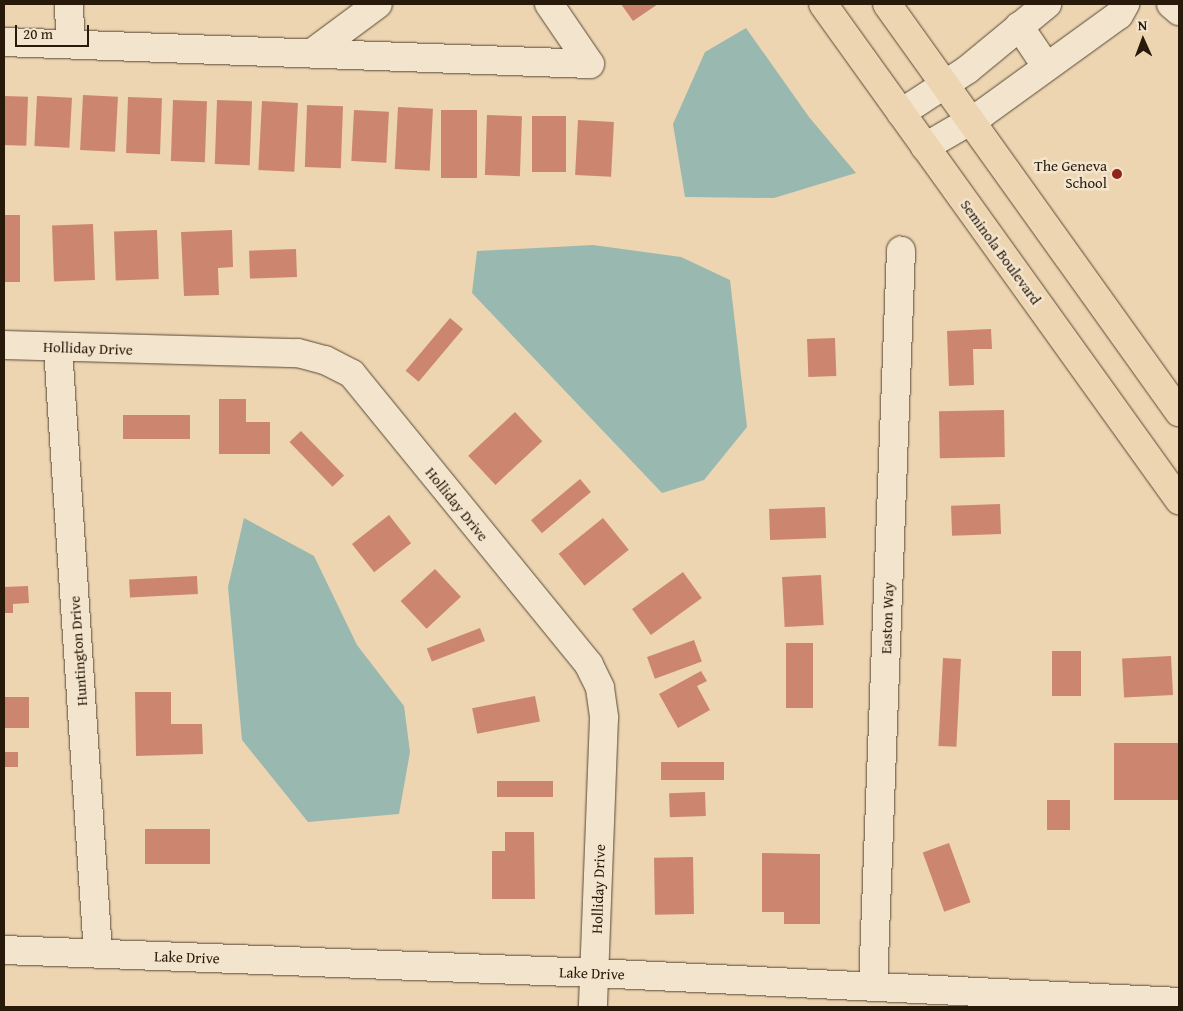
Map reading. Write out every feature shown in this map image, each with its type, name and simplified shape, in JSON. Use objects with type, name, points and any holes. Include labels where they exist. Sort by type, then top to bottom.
[{"type":"main road","name":"Seminola Boulevard","points":[[823,4],[1179,500]]},
{"type":"main road","points":[[887,4],[944,87],[1179,412]]},
{"type":"street","points":[[69,4],[70,41]]},
{"type":"street","points":[[312,53],[378,4]]},
{"type":"street","points":[[4,42],[70,41],[590,64],[549,4]]},
{"type":"street","points":[[901,113],[944,87],[1046,4]]},
{"type":"street","points":[[925,147],[970,122],[1118,15],[1125,4]]},
{"type":"street","points":[[1171,4],[1179,11]]},
{"type":"street","points":[[1020,26],[1046,66]]},
{"type":"street","name":"Easton Way","points":[[873,986],[901,251]]},
{"type":"street","name":"Holliday Drive","points":[[4,345],[58,348],[298,353],[325,360],[352,374],[588,665],[600,688],[604,718],[593,1007]]},
{"type":"street","name":"Huntington Drive","points":[[58,348],[98,954]]},
{"type":"street","name":"Lake Drive","points":[[4,950],[595,973],[1179,1002]]},
{"type":"water","points":[[746,28],[809,117],[856,173],[774,198],[685,197],[673,124],[705,52]]},
{"type":"water","points":[[593,245],[681,257],[730,280],[747,427],[704,480],[662,493],[472,293],[477,251]]},
{"type":"water","points":[[244,518],[314,556],[357,645],[404,706],[410,752],[399,814],[308,822],[242,740],[228,587]]},
{"type":"building","points":[[621,4],[658,4],[633,21]]},
{"type":"building","points":[[83,95],[118,97],[115,152],[80,150]]},
{"type":"building","points":[[4,96],[28,97],[26,146],[4,145]]},
{"type":"building","points":[[37,96],[72,98],[69,148],[34,146]]},
{"type":"building","points":[[128,97],[162,98],[160,154],[126,153]]},
{"type":"building","points":[[173,100],[207,101],[205,162],[171,161]]},
{"type":"building","points":[[217,100],[252,101],[250,165],[215,164]]},
{"type":"building","points":[[262,101],[298,103],[294,172],[258,170]]},
{"type":"building","points":[[307,105],[343,106],[341,168],[305,167]]},
{"type":"building","points":[[398,107],[433,109],[430,171],[395,169]]},
{"type":"building","points":[[354,110],[389,112],[386,163],[351,161]]},
{"type":"building","points":[[441,110],[477,110],[477,178],[441,178]]},
{"type":"building","points":[[487,115],[522,116],[520,176],[485,175]]},
{"type":"building","points":[[532,116],[566,116],[566,172],[532,172]]},
{"type":"building","points":[[578,120],[614,122],[611,177],[575,175]]},
{"type":"building","points":[[4,215],[20,215],[20,282],[4,282]]},
{"type":"building","points":[[93,224],[95,280],[54,281],[52,225]]},
{"type":"building","points":[[157,230],[159,279],[116,280],[114,232]]},
{"type":"building","points":[[232,230],[233,267],[218,268],[219,295],[184,296],[181,232]]},
{"type":"building","points":[[296,249],[297,277],[250,279],[249,251]]},
{"type":"building","points":[[450,318],[463,329],[419,382],[406,371]]},
{"type":"building","points":[[991,329],[992,349],[973,349],[974,385],[949,386],[947,331]]},
{"type":"building","points":[[835,338],[836,376],[808,377],[807,339]]},
{"type":"building","points":[[219,399],[246,399],[246,422],[270,422],[270,454],[219,454]]},
{"type":"building","points":[[1004,410],[1005,457],[940,458],[939,411]]},
{"type":"building","points":[[515,412],[542,441],[495,485],[468,456]]},
{"type":"building","points":[[123,415],[190,415],[190,439],[123,439]]},
{"type":"building","points":[[301,431],[344,476],[333,487],[289,442]]},
{"type":"building","points":[[580,479],[591,492],[542,533],[531,520]]},
{"type":"building","points":[[1000,504],[1001,534],[952,536],[951,506]]},
{"type":"building","points":[[825,507],[826,538],[770,540],[769,509]]},
{"type":"building","points":[[389,515],[411,543],[374,572],[352,544]]},
{"type":"building","points":[[603,518],[629,550],[585,586],[559,554]]},
{"type":"building","points":[[435,569],[461,597],[427,629],[401,601]]},
{"type":"building","points":[[683,572],[702,598],[651,635],[632,609]]},
{"type":"building","points":[[821,575],[824,625],[785,627],[782,577]]},
{"type":"building","points":[[197,576],[198,594],[130,598],[129,580]]},
{"type":"building","points":[[28,586],[29,603],[13,604],[13,613],[4,613],[4,587]]},
{"type":"building","points":[[480,628],[485,641],[432,661],[427,648]]},
{"type":"building","points":[[694,640],[702,662],[655,679],[647,657]]},
{"type":"building","points":[[786,643],[813,643],[813,708],[786,708]]},
{"type":"building","points":[[1052,651],[1081,651],[1081,696],[1052,696]]},
{"type":"building","points":[[1171,656],[1173,695],[1124,698],[1122,659]]},
{"type":"building","points":[[943,658],[961,659],[956,747],[938,746]]},
{"type":"building","points":[[701,671],[707,681],[697,686],[710,710],[678,728],[659,694]]},
{"type":"building","points":[[135,692],[171,692],[171,724],[202,724],[203,754],[136,756]]},
{"type":"building","points":[[535,696],[540,722],[477,734],[472,708]]},
{"type":"building","points":[[4,697],[29,697],[29,728],[4,728]]},
{"type":"building","points":[[1114,743],[1179,743],[1179,800],[1114,800]]},
{"type":"building","points":[[4,752],[18,752],[18,767],[4,767]]},
{"type":"building","points":[[661,762],[724,762],[724,780],[661,780]]},
{"type":"building","points":[[497,781],[553,781],[553,797],[497,797]]},
{"type":"building","points":[[705,792],[706,816],[670,817],[669,793]]},
{"type":"building","points":[[1047,800],[1070,800],[1070,830],[1047,830]]},
{"type":"building","points":[[145,829],[210,829],[210,864],[145,864]]},
{"type":"building","points":[[505,832],[534,832],[535,899],[492,899],[492,851],[505,851]]},
{"type":"building","points":[[949,843],[971,902],[944,912],[923,853]]},
{"type":"building","points":[[762,853],[820,854],[820,924],[784,924],[784,912],[762,912]]},
{"type":"building","points":[[693,857],[694,914],[655,915],[654,858]]},
{"type":"place","name":"The Geneva School","points":[[1117,174]]}]
